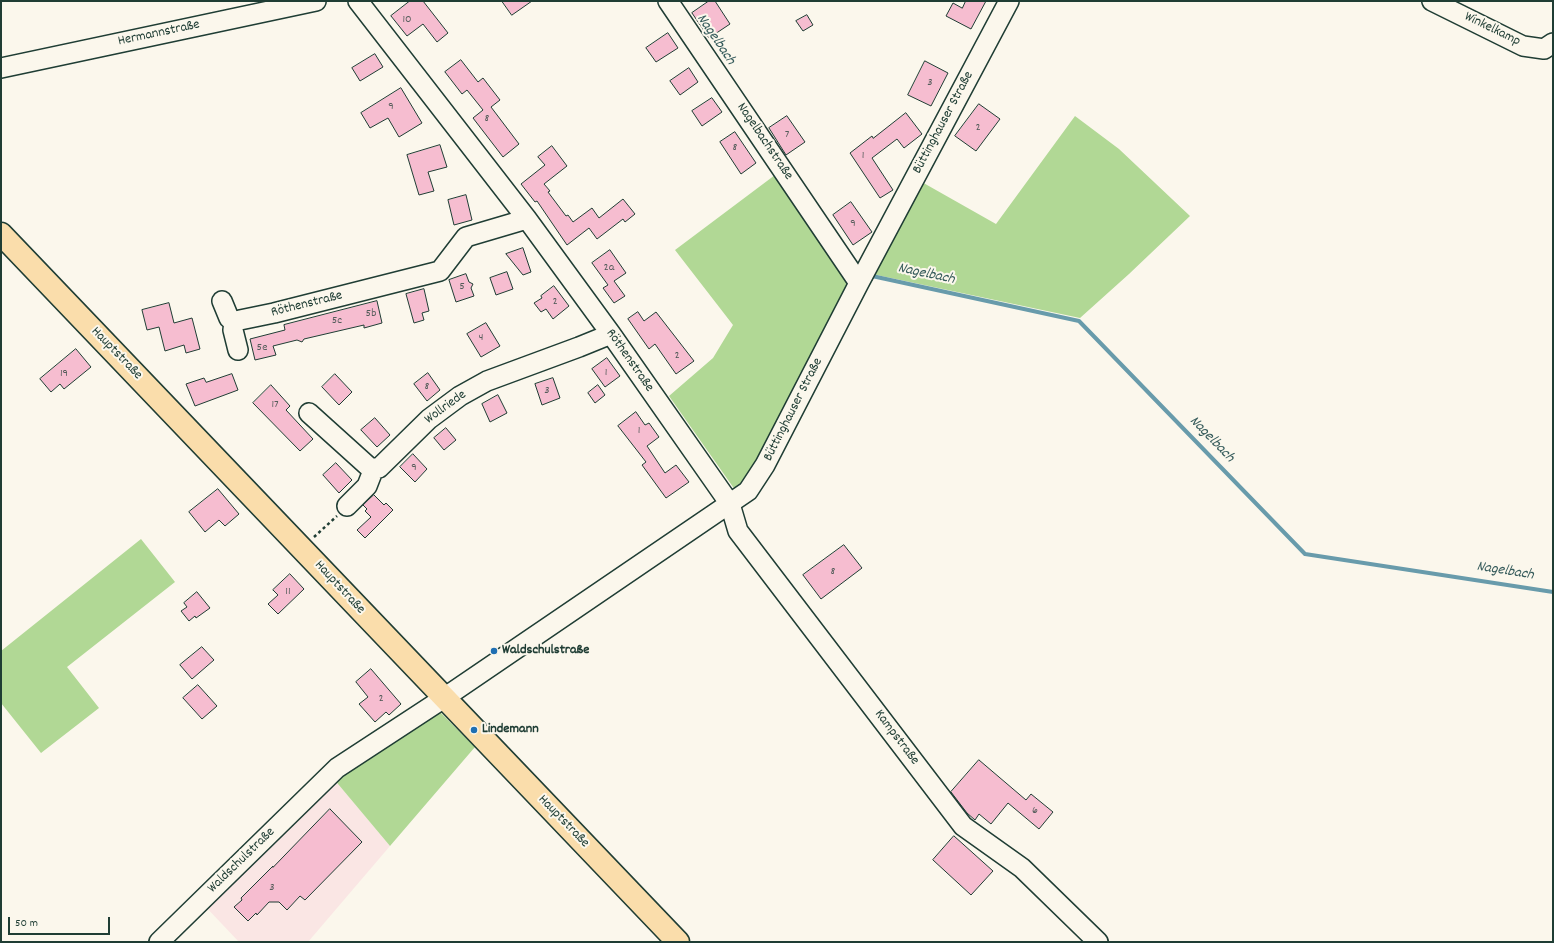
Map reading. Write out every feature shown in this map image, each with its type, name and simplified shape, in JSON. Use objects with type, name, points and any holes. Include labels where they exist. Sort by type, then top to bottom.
[{"type":"main road","name":"Hauptstraße","points":[[1,234],[678,942]]},
{"type":"street","name":"Hermannstraße","points":[[1,68],[316,1]]},
{"type":"street","name":"Röthenstraße","points":[[358,1],[527,220],[611,334],[730,504]]},
{"type":"street","name":"Nagelbachstraße","points":[[668,1],[859,283]]},
{"type":"street","name":"Büttinghauser Straße","points":[[444,698],[748,491],[765,465],[859,283],[1009,1]]},
{"type":"street","name":"Winkelkamp","points":[[1432,1],[1523,46],[1544,49],[1553,43]]},
{"type":"street","name":"Röthenstraße","points":[[234,322],[440,271],[466,237],[527,220]]},
{"type":"street","points":[[222,301],[229,318],[234,322],[233,330],[238,350]]},
{"type":"street","name":"Wollriede","points":[[374,468],[379,468],[429,419],[460,396],[487,381],[579,348],[611,334]]},
{"type":"street","points":[[309,413],[370,468],[374,468],[367,486],[347,506]]},
{"type":"street","name":"Kampstraße","points":[[730,504],[738,531],[963,826],[1022,868],[1098,942]]},
{"type":"street","name":"Waldschulstraße","points":[[159,942],[337,768],[444,698]]},
{"type":"path","points":[[302,548],[347,506]]},
{"type":"shaded area","points":[[333,778],[390,846],[308,942],[239,942],[203,904]]},
{"type":"green space","points":[[1075,116],[1119,149],[1190,216],[1080,318],[872,274],[920,181],[996,224]]},
{"type":"green space","points":[[775,175],[853,283],[753,479],[739,492],[733,487],[669,396],[713,358],[733,325],[675,250]]},
{"type":"green space","points":[[141,539],[175,582],[67,667],[99,708],[41,753],[1,703],[1,651]]},
{"type":"green space","points":[[436,708],[475,747],[390,846],[333,778]]},
{"type":"building","points":[[410,1],[423,1],[448,33],[437,42],[423,24],[407,36],[391,16]]},
{"type":"building","points":[[502,1],[532,1],[512,15]]},
{"type":"building","points":[[709,1],[715,1],[730,24],[709,38],[692,13]]},
{"type":"building","points":[[966,1],[986,1],[971,29],[946,16],[953,3],[962,8]]},
{"type":"building","points":[[807,15],[813,25],[803,31],[796,21]]},
{"type":"building","points":[[668,33],[678,48],[656,62],[646,48]]},
{"type":"building","points":[[375,54],[383,67],[360,81],[352,68]]},
{"type":"building","points":[[461,60],[478,82],[483,78],[500,100],[491,107],[519,144],[503,157],[473,118],[483,110],[467,90],[462,94],[445,72]]},
{"type":"building","points":[[925,61],[948,73],[931,106],[908,95]]},
{"type":"building","points":[[689,68],[698,82],[680,95],[670,81]]},
{"type":"building","points":[[401,88],[422,123],[399,137],[388,118],[370,128],[361,113]]},
{"type":"building","points":[[712,98],[722,112],[702,126],[692,111]]},
{"type":"building","points":[[979,104],[1000,119],[976,151],[955,136]]},
{"type":"building","points":[[906,113],[922,134],[904,148],[897,139],[872,158],[893,190],[880,198],[850,153]]},
{"type":"building","points":[[787,116],[805,142],[786,155],[769,128]]},
{"type":"building","points":[[735,132],[756,163],[741,174],[720,142]]},
{"type":"building","points":[[440,145],[447,167],[428,172],[434,191],[419,195],[407,155]]},
{"type":"building","points":[[552,146],[567,166],[544,184],[550,191],[548,192],[566,216],[568,215],[573,222],[592,208],[599,218],[623,199],[635,214],[625,222],[623,219],[597,239],[589,228],[567,245],[537,201],[535,202],[521,184],[545,165],[538,157]]},
{"type":"building","points":[[466,195],[472,220],[454,225],[448,200]]},
{"type":"building","points":[[851,202],[872,232],[853,245],[833,215]]},
{"type":"building","points":[[523,248],[531,272],[523,275],[506,254]]},
{"type":"building","points":[[610,250],[626,273],[614,281],[625,296],[614,303],[603,288],[608,285],[592,263]]},
{"type":"building","points":[[507,272],[513,289],[496,295],[490,278]]},
{"type":"building","points":[[466,274],[469,282],[473,284],[471,288],[474,296],[456,302],[449,280]]},
{"type":"building","points":[[554,286],[569,306],[553,319],[546,309],[541,312],[534,303],[542,298],[541,296]]},
{"type":"building","points":[[424,289],[429,311],[422,313],[424,320],[414,323],[406,294]]},
{"type":"building","points":[[377,301],[382,323],[364,328],[364,325],[304,339],[302,342],[297,340],[273,346],[276,355],[255,360],[250,339],[285,330],[284,325]]},
{"type":"building","points":[[169,303],[174,323],[192,318],[200,349],[186,353],[184,345],[165,351],[159,327],[147,330],[142,310]]},
{"type":"building","points":[[638,312],[644,321],[656,312],[694,361],[676,374],[655,344],[649,349],[628,319]]},
{"type":"building","points":[[486,323],[500,346],[481,357],[467,334]]},
{"type":"building","points":[[76,349],[91,367],[64,389],[60,384],[51,392],[40,379]]},
{"type":"building","points":[[607,358],[620,376],[605,387],[592,369]]},
{"type":"building","points":[[428,373],[440,390],[427,401],[414,384]]},
{"type":"building","points":[[232,374],[238,390],[195,406],[186,384],[204,378],[206,382]]},
{"type":"building","points":[[335,374],[352,392],[339,405],[322,387]]},
{"type":"building","points":[[553,378],[560,398],[542,405],[535,384]]},
{"type":"building","points":[[271,385],[290,406],[286,410],[313,439],[300,451],[253,403]]},
{"type":"building","points":[[598,385],[605,395],[595,403],[588,393]]},
{"type":"building","points":[[498,395],[507,413],[490,422],[482,404]]},
{"type":"building","points":[[636,412],[645,425],[649,423],[659,437],[647,446],[665,473],[676,465],[689,482],[666,498],[642,465],[646,462],[618,426]]},
{"type":"building","points":[[375,418],[390,435],[377,447],[361,430]]},
{"type":"building","points":[[446,428],[456,440],[444,450],[434,438]]},
{"type":"building","points":[[413,454],[427,469],[415,482],[400,467]]},
{"type":"building","points":[[336,463],[352,480],[339,493],[323,475]]},
{"type":"building","points":[[218,489],[239,514],[225,526],[219,520],[205,532],[189,512]]},
{"type":"building","points":[[374,495],[384,505],[386,503],[393,510],[365,538],[357,530],[371,517],[365,511],[367,509],[363,505]]},
{"type":"building","points":[[844,545],[862,568],[821,599],[803,575]]},
{"type":"building","points":[[290,574],[304,589],[278,614],[268,604],[278,595],[273,590]]},
{"type":"building","points":[[197,592],[210,608],[189,621],[181,611],[187,607],[184,603]]},
{"type":"building","points":[[202,647],[214,660],[192,679],[180,665]]},
{"type":"building","points":[[371,669],[401,704],[389,715],[386,712],[375,722],[359,704],[368,697],[356,682]]},
{"type":"building","points":[[198,685],[217,706],[202,719],[183,698]]},
{"type":"building","points":[[979,760],[1026,800],[1031,794],[1053,812],[1039,829],[1008,803],[991,824],[979,814],[975,820],[967,813],[951,792]]},
{"type":"building","points":[[330,809],[362,842],[305,900],[300,896],[287,910],[279,902],[269,902],[257,915],[256,913],[248,921],[234,907],[242,900],[241,898]]},
{"type":"building","points":[[954,836],[993,871],[971,895],[933,860]]},
{"type":"waterway","name":"Nagelbach","points":[[871,279],[872,276],[1079,321],[1305,554],[1553,592]]},
{"type":"place","name":"Waldschulstraße","points":[[494,651]]},
{"type":"place","name":"Lindemann","points":[[474,730]]}]
